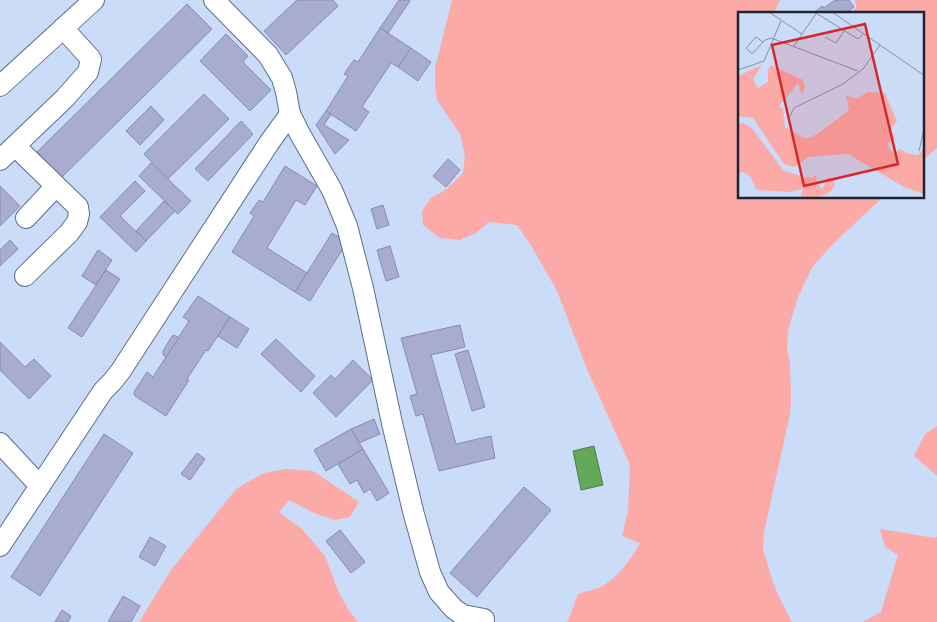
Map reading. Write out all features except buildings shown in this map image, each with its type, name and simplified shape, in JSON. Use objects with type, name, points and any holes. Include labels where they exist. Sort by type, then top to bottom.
[{"type":"street","points":[[0,86],[94,0]]},
{"type":"street","points":[[214,0],[268,55],[282,78],[290,114],[332,190],[346,226],[363,288],[392,423],[430,572],[439,592],[454,609],[463,615],[484,619]]},
{"type":"street","points":[[0,160],[88,72],[91,59],[64,28]]},
{"type":"street","points":[[0,546],[103,390],[120,372],[269,143],[290,114]]},
{"type":"street","points":[[15,146],[78,207],[79,214],[69,233],[25,276]]},
{"type":"street","points":[[26,218],[56,186]]},
{"type":"street","points":[[0,443],[40,486]]},
{"type":"shaded area","points":[[452,0],[780,0],[775,12],[738,12],[738,199],[881,199],[836,241],[813,266],[798,297],[788,330],[790,414],[764,532],[763,549],[773,582],[792,622],[566,622],[578,594],[598,588],[610,581],[625,566],[640,543],[622,536],[628,511],[630,465],[586,367],[557,291],[517,225],[489,222],[476,233],[460,240],[440,238],[423,225],[422,211],[431,198],[447,189],[463,173],[465,157],[460,134],[437,100],[435,68]]},
{"type":"shaded area","points":[[855,0],[937,0],[937,148],[924,159],[924,12],[854,12],[856,7]]},
{"type":"shaded area","points":[[937,426],[937,476],[914,456],[925,434]]},
{"type":"shaded area","points":[[594,446],[603,485],[581,490],[573,451]]},
{"type":"shaded area","points":[[286,469],[313,471],[359,502],[350,517],[335,520],[316,514],[289,500],[279,512],[302,529],[325,556],[339,593],[358,622],[139,622],[171,570],[236,489],[264,473]]},
{"type":"shaded area","points":[[880,529],[935,538],[937,536],[937,622],[863,622],[881,612],[898,555],[885,547]]}]
